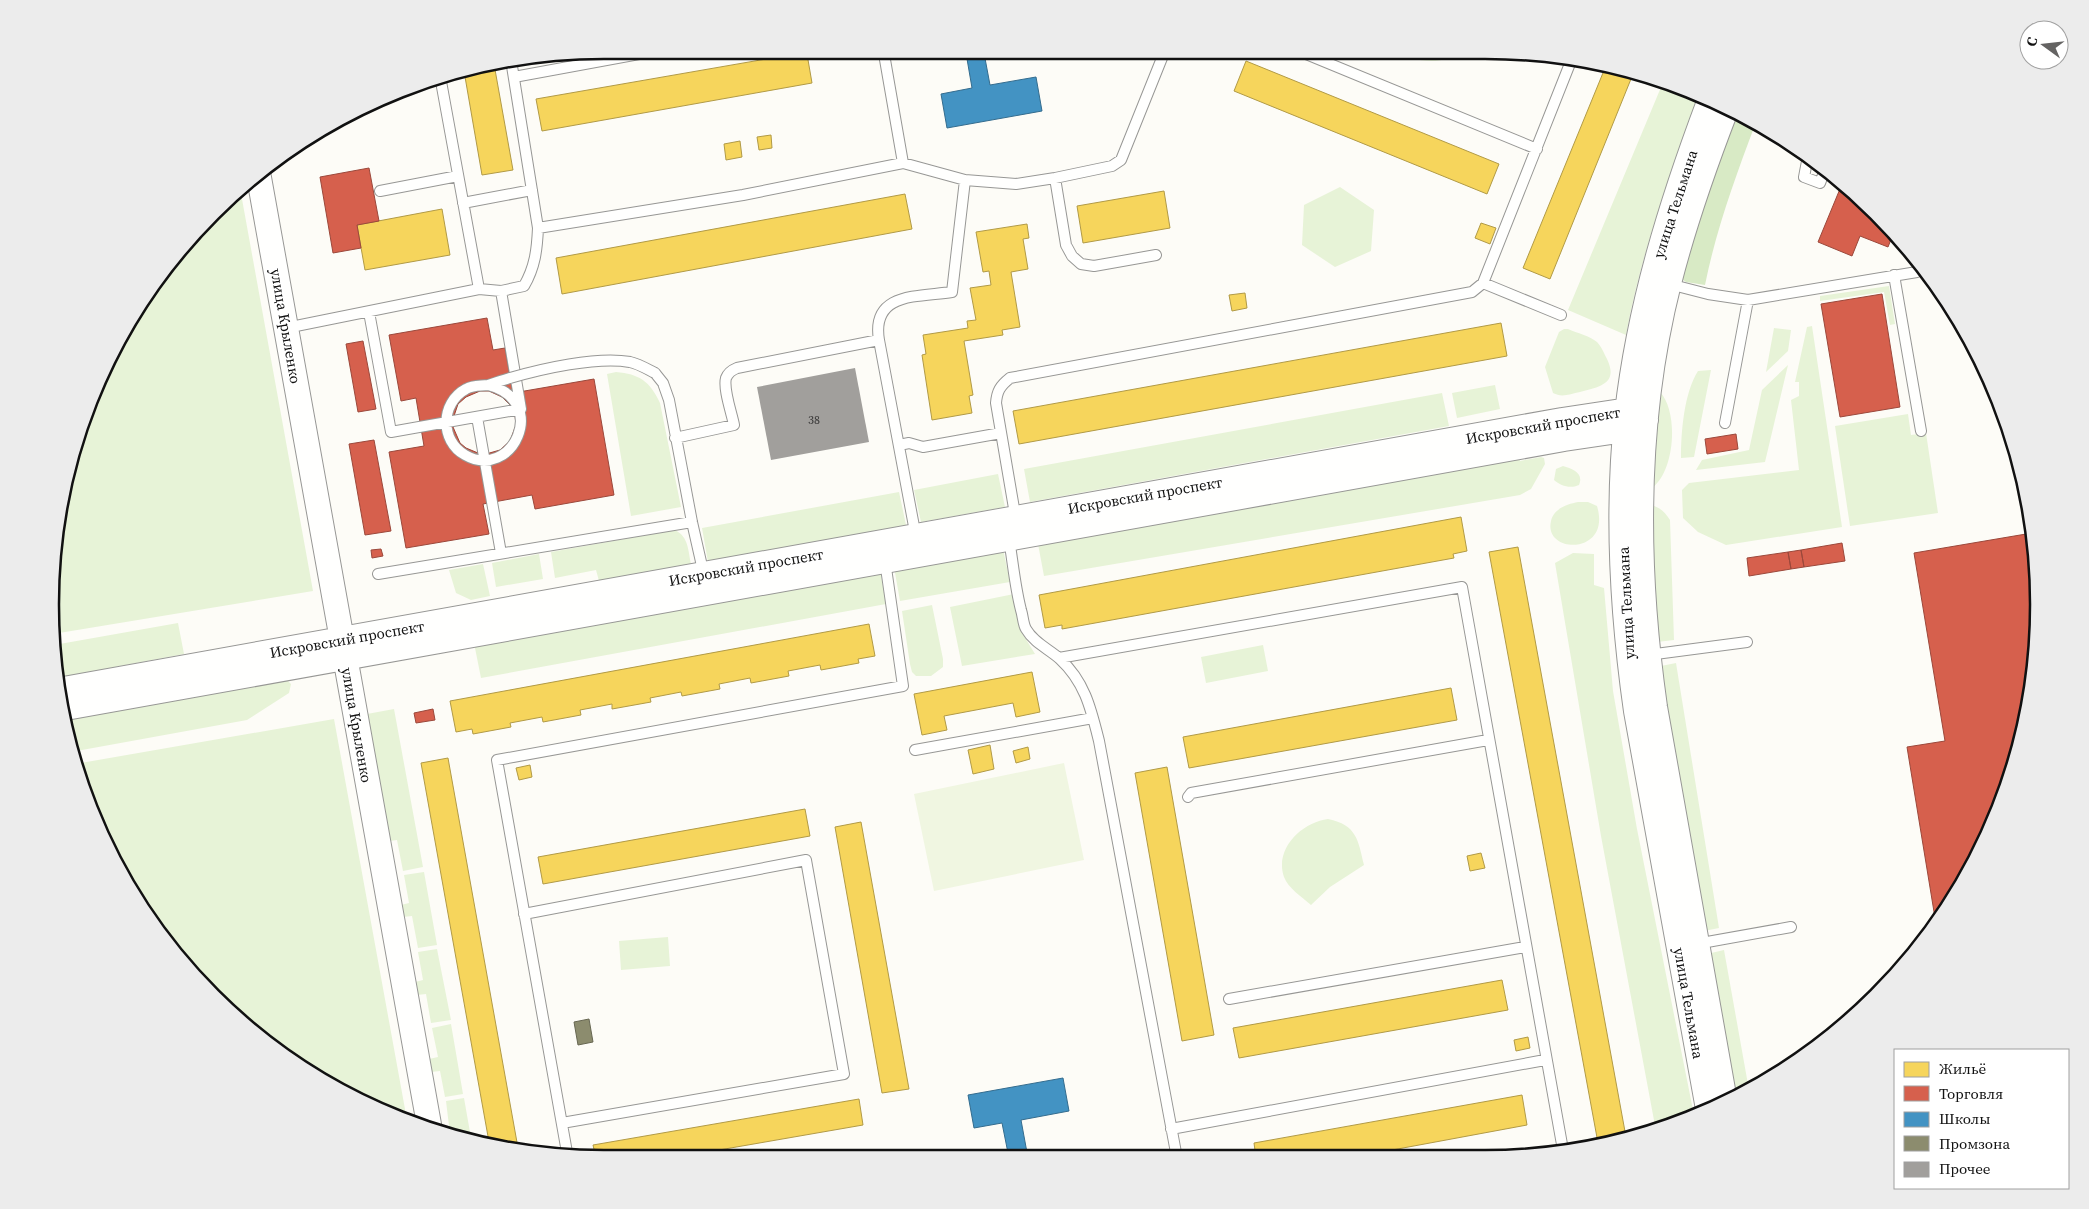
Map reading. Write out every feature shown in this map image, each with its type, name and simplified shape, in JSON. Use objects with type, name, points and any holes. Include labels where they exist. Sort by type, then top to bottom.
[{"type":"street","name":"улица Тельмана","points":[[1707,107],[1681,178],[1651,280],[1633,420],[1622,564],[1688,946],[1707,1103]]},
{"type":"street","name":"улица Тельмана","points":[[1633,420],[1658,338],[1668,284],[1698,184],[1724,114]]},
{"type":"street","name":"улица Крыленко","points":[[260,182],[428,1121]]},
{"type":"street","name":"Искровский проспект","points":[[65,689],[344,648],[1012,528],[1633,420]]},
{"type":"street","name":"Искровский проспект","points":[[68,707],[344,648]]},
{"type":"street","name":"улица Тельмана","points":[[1688,946],[1724,1095]]},
{"type":"lane","points":[[514,77],[613,59]]},
{"type":"lane","points":[[885,59],[903,163]]},
{"type":"lane","points":[[538,228],[743,195],[903,163],[965,180],[1016,184],[1112,166],[1121,160],[1161,59]]},
{"type":"lane","points":[[1318,59],[1537,149]]},
{"type":"lane","points":[[1175,1150],[1094,718],[1078,678],[1060,658],[1040,645],[1026,628],[1016,588],[1012,528],[996,403],[997,394],[1002,385],[1010,378],[1472,292],[1483,283],[1569,65]]},
{"type":"lane","points":[[286,328],[479,289],[501,291],[524,286],[533,270],[537,250],[538,228],[512,67]]},
{"type":"lane","points":[[441,84],[479,289]]},
{"type":"lane","points":[[1806,164],[1804,177],[1820,183],[1823,176]]},
{"type":"lane","points":[[380,191],[458,176]]},
{"type":"lane","points":[[1055,178],[1066,245],[1072,256],[1081,264],[1094,266],[1156,255]]},
{"type":"lane","points":[[918,545],[877,325],[882,311],[892,301],[952,292],[965,180]]},
{"type":"lane","points":[[463,203],[532,190]]},
{"type":"lane","points":[[1668,284],[1708,294],[1748,300],[1917,272]]},
{"type":"lane","points":[[1894,275],[1921,431]]},
{"type":"lane","points":[[1483,283],[1561,315]]},
{"type":"lane","points":[[369,312],[391,432],[521,409],[501,291]]},
{"type":"lane","points":[[1725,423],[1748,300]]},
{"type":"lane","points":[[675,438],[734,425],[726,378],[730,372],[737,368],[879,340]]},
{"type":"lane","points":[[488,384],[507,392],[515,401],[520,413],[521,427],[516,441],[507,452],[497,458],[483,460],[460,452],[451,441],[446,425],[449,406],[462,392],[476,385],[488,384],[558,367],[618,361],[631,363],[655,373],[663,383],[669,400],[705,583]]},
{"type":"lane","points":[[477,417],[501,554]]},
{"type":"lane","points":[[899,445],[909,443],[922,447],[1001,433]]},
{"type":"lane","points":[[378,574],[692,522]]},
{"type":"lane","points":[[566,1149],[496,760],[903,686],[883,551]]},
{"type":"lane","points":[[1060,658],[1462,587],[1545,1060],[1562,1145]]},
{"type":"lane","points":[[1638,656],[1747,642]]},
{"type":"lane","points":[[915,750],[1094,718]]},
{"type":"lane","points":[[1188,797],[1191,793],[1488,740]]},
{"type":"lane","points":[[524,914],[806,860],[844,1074],[562,1124]]},
{"type":"lane","points":[[1688,946],[1791,927]]},
{"type":"lane","points":[[1230,999],[1525,947]]},
{"type":"lane","points":[[1171,1129],[1545,1060]]},
{"type":"green space","points":[[1414,59],[1444,59],[1436,61]]},
{"type":"green space","points":[[1661,88],[1697,102],[1648,244],[1626,335],[1568,310]]},
{"type":"green space","points":[[1733,119],[1753,130],[1720,224],[1705,285],[1686,282],[1680,278]]},
{"type":"green space","points":[[1340,187],[1374,210],[1371,251],[1335,267],[1302,245],[1304,205]]},
{"type":"green space","points":[[242,197],[313,591],[60,633],[60,569],[63,533],[77,463],[100,396],[115,363],[151,301],[194,245]]},
{"type":"green space","points":[[1889,286],[1895,324],[1890,325],[1884,292],[1820,301],[1820,296]]},
{"type":"green space","points":[[1812,326],[1842,527],[1726,545],[1698,532],[1683,518],[1682,490],[1689,483],[1799,470],[1791,400],[1799,396],[1799,382],[1795,382],[1807,327]]},
{"type":"green space","points":[[1774,328],[1791,330],[1788,351],[1766,372]]},
{"type":"green space","points":[[1564,329],[1587,336],[1598,344],[1610,367],[1611,374],[1605,383],[1569,395],[1553,393],[1545,367],[1559,332]]},
{"type":"green space","points":[[1788,365],[1765,462],[1696,470],[1702,460],[1749,450],[1762,390]]},
{"type":"green space","points":[[1711,370],[1694,457],[1681,458],[1683,425],[1689,390],[1698,371]]},
{"type":"green space","points":[[616,372],[643,380],[652,389],[660,403],[681,507],[631,516],[607,374]]},
{"type":"green space","points":[[1495,385],[1500,409],[1457,418],[1452,393]]},
{"type":"green space","points":[[1660,392],[1666,401],[1670,413],[1672,441],[1666,469],[1660,480],[1652,488]]},
{"type":"green space","points":[[1442,393],[1449,426],[1030,502],[1024,469]]},
{"type":"green space","points":[[1908,414],[1911,435],[1926,433],[1938,513],[1850,526],[1835,426]]},
{"type":"green space","points":[[1519,457],[1520,461],[1541,457],[1544,458],[1545,464],[1531,489],[1520,495],[1044,576],[1038,544]]},
{"type":"green space","points":[[1563,466],[1577,472],[1580,477],[1579,485],[1566,486],[1554,480],[1556,469]]},
{"type":"green space","points":[[998,474],[1005,507],[921,522],[914,490]]},
{"type":"green space","points":[[899,492],[906,525],[708,562],[702,528]]},
{"type":"green space","points":[[1588,502],[1597,506],[1599,522],[1595,534],[1587,541],[1577,545],[1566,544],[1557,540],[1551,532],[1551,521],[1558,510],[1566,505]]},
{"type":"green space","points":[[1651,505],[1657,507],[1670,520],[1674,640],[1657,642]]},
{"type":"green space","points":[[675,530],[685,540],[691,564],[599,581],[596,570],[555,578],[551,552]]},
{"type":"green space","points":[[1003,549],[1010,582],[900,601],[894,567]]},
{"type":"green space","points":[[1573,553],[1594,554],[1594,585],[1604,588],[1613,691],[1637,829],[1693,1109],[1654,1123],[1601,836],[1555,563]]},
{"type":"green space","points":[[539,554],[543,579],[496,587],[492,563]]},
{"type":"green space","points":[[483,564],[490,596],[471,600],[456,593],[449,570]]},
{"type":"green space","points":[[880,570],[886,604],[481,678],[474,643]]},
{"type":"green space","points":[[1014,594],[1021,631],[1035,654],[962,666],[950,607]]},
{"type":"green space","points":[[932,605],[943,667],[931,676],[916,676],[912,672],[910,664],[902,611]]},
{"type":"green space","points":[[178,623],[184,654],[63,677],[60,644]]},
{"type":"green space","points":[[1263,645],[1268,671],[1206,683],[1201,657]]},
{"type":"green space","points":[[1676,663],[1719,928],[1704,931],[1661,666]]},
{"type":"green space","points":[[286,679],[291,684],[289,693],[247,720],[78,751],[71,720]]},
{"type":"green space","points":[[394,709],[423,867],[403,871],[397,840],[390,841],[367,714]]},
{"type":"green space","points":[[334,719],[406,1113],[363,1094],[301,1058],[245,1015],[194,964],[151,908],[132,877],[100,813],[82,763]]},
{"type":"green space","points":[[1064,763],[1084,860],[934,891],[914,794]]},
{"type":"green space","points":[[1328,819],[1345,825],[1355,835],[1364,865],[1330,887],[1311,905],[1286,881],[1282,866],[1283,856],[1293,838],[1300,831],[1309,825]]},
{"type":"green space","points":[[424,872],[437,945],[418,948],[412,916],[403,917],[401,905],[409,903],[404,875]]},
{"type":"green space","points":[[668,937],[670,966],[621,970],[619,941]]},
{"type":"green space","points":[[437,949],[451,1020],[431,1023],[426,994],[417,995],[415,982],[423,980],[418,952]]},
{"type":"green space","points":[[1724,950],[1748,1082],[1732,1091],[1707,954]]},
{"type":"green space","points":[[451,1024],[463,1094],[445,1097],[440,1071],[431,1072],[429,1059],[438,1057],[432,1028]]},
{"type":"green space","points":[[464,1098],[470,1134],[449,1128],[446,1101]]},
{"type":"building: Жильё","points":[[766,59],[808,59],[812,83],[542,131],[536,99]]},
{"type":"building: Жильё","points":[[1246,61],[1499,164],[1487,194],[1234,91]]},
{"type":"building: Жильё","points":[[495,70],[513,170],[482,175],[465,77]]},
{"type":"building: Жильё","points":[[1603,72],[1631,79],[1550,279],[1523,268]]},
{"type":"building: Жильё","points":[[771,135],[772,148],[759,150],[757,137]]},
{"type":"building: Жильё","points":[[740,141],[742,157],[726,160],[724,144]]},
{"type":"building: Жильё","points":[[1164,191],[1170,228],[1083,243],[1077,206]]},
{"type":"building: Жильё","points":[[905,194],[912,229],[562,294],[556,258]]},
{"type":"building: Жильё","points":[[442,209],[450,255],[365,270],[357,225]]},
{"type":"building: Жильё","points":[[1481,223],[1496,228],[1490,244],[1475,238]]},
{"type":"building: Жильё","points":[[1027,224],[1029,238],[1023,239],[1028,269],[1011,272],[1020,327],[1002,330],[1003,335],[964,341],[973,395],[969,396],[972,413],[932,420],[922,355],[926,354],[923,335],[968,328],[967,321],[976,320],[970,288],[991,285],[989,271],[983,272],[976,232]]},
{"type":"building: Жильё","points":[[1245,293],[1247,308],[1232,311],[1229,295]]},
{"type":"building: Жильё","points":[[1501,323],[1507,356],[1019,444],[1013,411]]},
{"type":"building: Жильё","points":[[1461,517],[1467,551],[1453,554],[1454,558],[1062,629],[1062,625],[1045,628],[1039,595]]},
{"type":"building: Жильё","points":[[1518,547],[1625,1132],[1597,1139],[1489,552]]},
{"type":"building: Жильё","points":[[869,624],[875,656],[858,659],[859,663],[821,670],[820,665],[788,671],[789,676],[751,683],[750,678],[719,684],[720,689],[682,696],[681,692],[650,698],[651,702],[612,709],[612,704],[580,710],[581,715],[543,722],[542,717],[510,723],[511,727],[473,734],[472,729],[456,732],[450,701]]},
{"type":"building: Жильё","points":[[1032,672],[1040,712],[1016,717],[1013,703],[944,716],[947,730],[922,735],[914,694]]},
{"type":"building: Жильё","points":[[1451,688],[1457,720],[1189,768],[1183,737]]},
{"type":"building: Жильё","points":[[990,745],[994,769],[973,774],[968,750]]},
{"type":"building: Жильё","points":[[1028,747],[1030,759],[1016,763],[1013,751]]},
{"type":"building: Жильё","points":[[448,758],[517,1143],[488,1138],[421,763]]},
{"type":"building: Жильё","points":[[530,765],[532,777],[519,780],[516,768]]},
{"type":"building: Жильё","points":[[1167,767],[1214,1035],[1182,1041],[1135,773]]},
{"type":"building: Жильё","points":[[805,809],[810,836],[543,884],[538,857]]},
{"type":"building: Жильё","points":[[861,822],[909,1089],[882,1093],[835,827]]},
{"type":"building: Жильё","points":[[1481,853],[1485,868],[1470,871],[1467,856]]},
{"type":"building: Жильё","points":[[1502,980],[1508,1010],[1239,1058],[1233,1028]]},
{"type":"building: Жильё","points":[[1528,1037],[1530,1048],[1516,1051],[1514,1040]]},
{"type":"building: Жильё","points":[[1522,1095],[1527,1125],[1392,1150],[1255,1150],[1254,1143]]},
{"type":"building: Жильё","points":[[859,1099],[863,1125],[719,1150],[594,1150],[593,1145]]},
{"type":"building: Торговля","points":[[369,168],[379,221],[357,225],[361,248],[333,253],[320,177]]},
{"type":"building: Торговля","points":[[1839,190],[1891,240],[1888,247],[1860,236],[1852,256],[1818,242]]},
{"type":"building: Торговля","points":[[1882,294],[1900,407],[1840,417],[1821,304]]},
{"type":"building: Торговля","points":[[487,318],[493,350],[505,348],[513,393],[594,379],[614,495],[535,509],[532,495],[483,504],[489,534],[406,548],[389,452],[424,446],[416,398],[401,401],[389,335]],"holes":[[[480,391],[489,391],[502,397],[510,405],[515,415],[516,425],[510,441],[500,450],[486,454],[466,448],[460,443],[453,427],[453,419],[458,404],[466,397]]]},
{"type":"building: Торговля","points":[[363,341],[376,409],[358,412],[346,344]]},
{"type":"building: Торговля","points":[[1736,434],[1738,449],[1707,454],[1705,439]]},
{"type":"building: Торговля","points":[[374,440],[391,531],[365,535],[349,444]]},
{"type":"building: Торговля","points":[[2026,534],[2029,569],[2029,640],[2026,676],[2012,746],[1989,813],[1974,846],[1934,913],[1907,747],[1945,741],[1914,553]]},
{"type":"building: Торговля","points":[[1842,543],[1845,561],[1804,567],[1801,550]]},
{"type":"building: Торговля","points":[[381,549],[383,556],[372,558],[371,550]]},
{"type":"building: Торговля","points":[[1801,550],[1804,567],[1791,569],[1788,552]]},
{"type":"building: Торговля","points":[[1788,552],[1791,569],[1749,576],[1747,558]]},
{"type":"building: Торговля","points":[[433,709],[435,720],[416,723],[414,713]]},
{"type":"building: Школы","points":[[967,59],[985,59],[990,85],[1036,77],[1042,111],[947,128],[941,94],[972,88]]},
{"type":"building: Школы","points":[[1063,1078],[1069,1111],[1021,1120],[1027,1150],[1007,1150],[1002,1123],[974,1128],[968,1095]]},
{"type":"building: Промзона","points":[[589,1019],[593,1042],[578,1045],[574,1022]]},
{"type":"building: Прочее","points":[[855,368],[869,442],[771,460],[757,387]]}]
